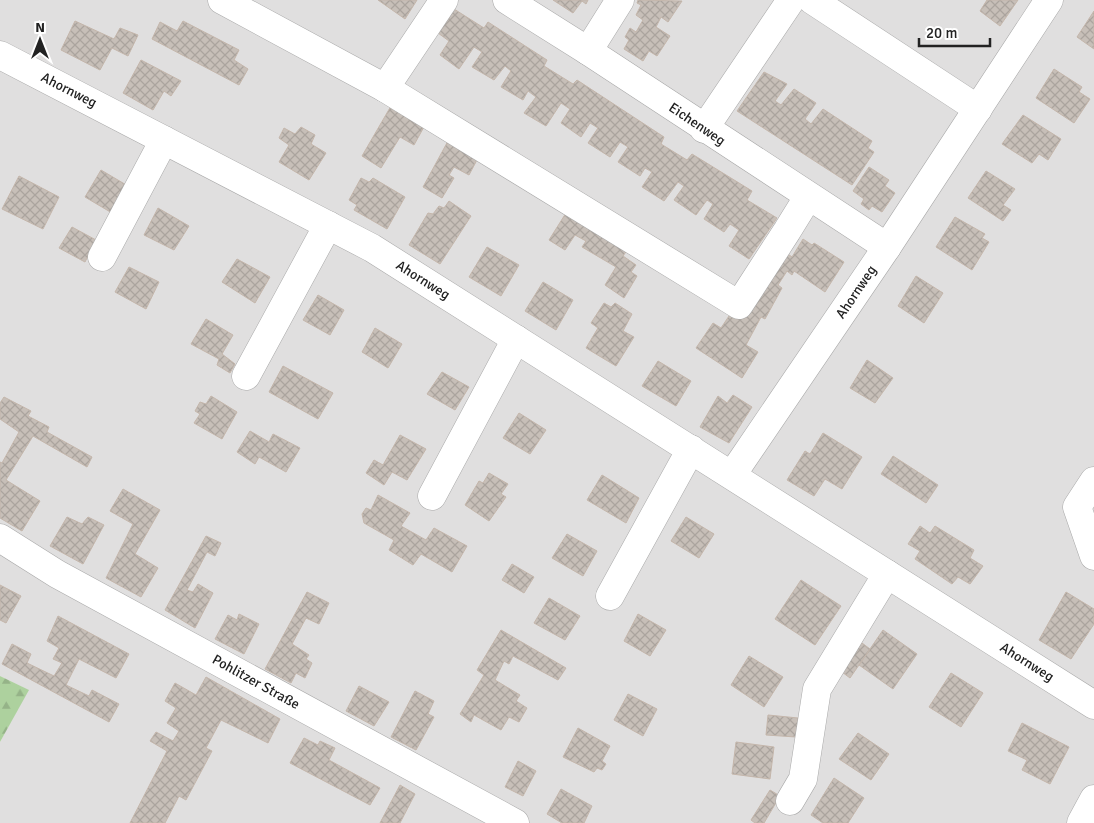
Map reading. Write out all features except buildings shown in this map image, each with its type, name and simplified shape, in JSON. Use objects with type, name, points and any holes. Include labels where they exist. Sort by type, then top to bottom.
[{"type":"street","points":[[222,0],[385,88],[739,305],[808,197]]},
{"type":"street","points":[[385,88],[444,0]]},
{"type":"street","name":"Eichenweg","points":[[507,0],[886,247]]},
{"type":"street","points":[[588,51],[620,0]]},
{"type":"street","points":[[704,129],[791,0]]},
{"type":"street","points":[[812,0],[978,108]]},
{"type":"street","name":"Ahornweg","points":[[732,475],[1050,0]]},
{"type":"street","name":"Ahornweg","points":[[0,55],[372,248],[1094,705]]},
{"type":"street","points":[[102,258],[164,140]]},
{"type":"street","points":[[246,376],[328,225]]},
{"type":"street","points":[[432,496],[516,339]]},
{"type":"street","points":[[610,596],[690,449]]},
{"type":"street","points":[[1094,481],[1077,507],[1094,556]]},
{"type":"street","name":"Pohlitzer Straße","points":[[0,538],[57,574],[515,823]]},
{"type":"street","points":[[790,801],[803,779],[817,689],[887,574]]},
{"type":"street","points":[[1081,823],[1094,799]]},
{"type":"shaded area","points":[[0,0],[1094,0],[1094,823],[0,823],[0,742],[28,690],[0,676]]},
{"type":"green space","points":[[0,676],[29,690],[0,742]]}]
